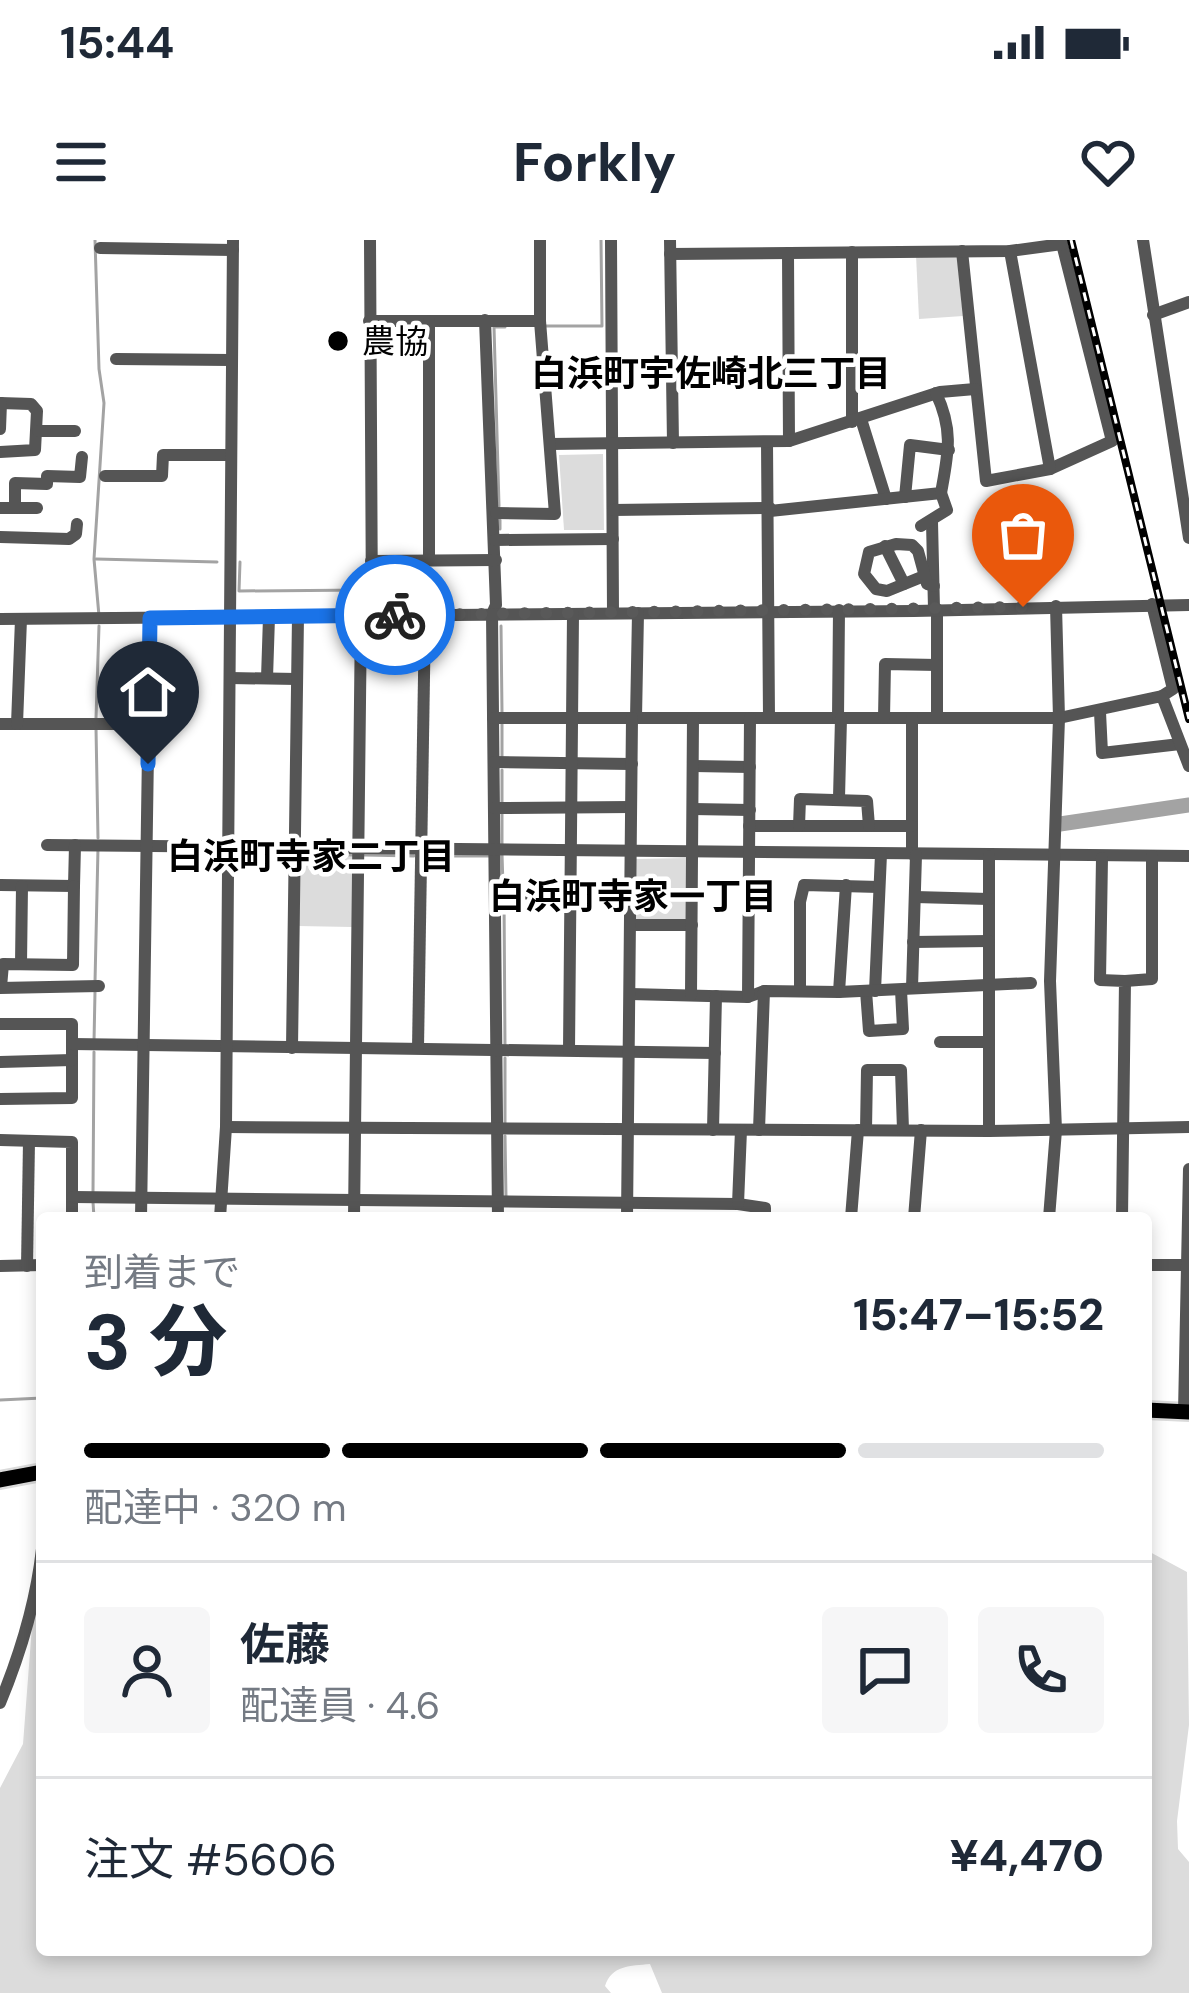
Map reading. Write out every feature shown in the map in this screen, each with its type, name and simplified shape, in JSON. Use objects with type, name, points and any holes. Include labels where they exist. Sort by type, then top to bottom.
[{"type":"main road","points":[[1152,1410],[1187,1412]]},
{"type":"main road","points":[[0,1480],[36,1473]]},
{"type":"street","points":[[354,1212],[358,849],[370,561],[370,240]]},
{"type":"street","points":[[496,512],[555,514],[540,321],[540,240]]},
{"type":"street","points":[[611,240],[613,614]]},
{"type":"street","points":[[1143,240],[1189,538]]},
{"type":"street","points":[[673,443],[670,247],[788,253],[962,251],[1010,251],[1062,242],[1112,441],[1050,469],[986,481],[962,251]]},
{"type":"street","points":[[100,248],[233,245],[226,1127],[221,1212]]},
{"type":"street","points":[[1010,251],[1050,469]]},
{"type":"street","points":[[852,252],[857,420],[886,499]]},
{"type":"street","points":[[788,253],[789,441]]},
{"type":"street","points":[[1153,315],[1189,302]]},
{"type":"street","points":[[485,320],[496,512],[496,605],[492,614],[500,718],[494,808],[501,850],[503,1050],[497,1128],[504,1202],[500,1212]]},
{"type":"street","points":[[369,321],[540,321]]},
{"type":"street","points":[[429,321],[429,560]]},
{"type":"street","points":[[116,359],[231,360]]},
{"type":"street","points":[[550,444],[789,441],[936,393],[975,389]]},
{"type":"street","points":[[929,581],[926,524],[946,510],[941,494],[949,450],[949,419],[936,393]]},
{"type":"street","points":[[0,429],[0,404],[31,404],[38,411],[35,451],[0,452]]},
{"type":"street","points":[[38,431],[75,431]]},
{"type":"street","points":[[767,442],[769,718]]},
{"type":"street","points":[[904,497],[910,446],[949,450]]},
{"type":"street","points":[[105,476],[162,476],[163,455],[231,455]]},
{"type":"street","points":[[37,508],[8,508],[15,483],[47,484],[47,476],[80,477],[82,457]]},
{"type":"street","points":[[613,510],[770,510],[941,494]]},
{"type":"street","points":[[0,537],[69,539],[76,534],[76,524]]},
{"type":"street","points":[[495,540],[613,538]]},
{"type":"street","points":[[929,581],[887,591],[876,589],[864,574],[869,552],[912,545],[921,558],[929,581],[936,609],[937,718]]},
{"type":"street","points":[[885,546],[904,584]]},
{"type":"street","points":[[370,561],[496,560]]},
{"type":"street","points":[[887,591],[890,611]]},
{"type":"street","points":[[500,718],[1059,718],[1100,712],[1173,689],[1152,604]]},
{"type":"street","points":[[0,619],[1189,604]]},
{"type":"street","points":[[1049,1212],[1056,1130],[1050,981],[1059,718],[1056,606]]},
{"type":"street","points":[[839,610],[839,798]]},
{"type":"street","points":[[627,1211],[638,613]]},
{"type":"street","points":[[569,1050],[573,614]]},
{"type":"street","points":[[418,1048],[425,615]]},
{"type":"street","points":[[267,678],[269,616]]},
{"type":"street","points":[[292,1048],[298,616]]},
{"type":"street","points":[[141,1212],[150,618]]},
{"type":"street","points":[[17,724],[21,619]]},
{"type":"street","points":[[884,718],[885,664],[937,665]]},
{"type":"street","points":[[230,678],[297,679]]},
{"type":"street","points":[[1162,696],[1189,766]]},
{"type":"street","points":[[1100,712],[1102,753],[1180,744]]},
{"type":"street","points":[[691,995],[693,718]]},
{"type":"street","points":[[748,997],[750,718]]},
{"type":"street","points":[[881,854],[868,1031],[903,1029],[914,942],[912,718]]},
{"type":"street","points":[[0,724],[148,724]]},
{"type":"street","points":[[494,762],[632,764]]},
{"type":"street","points":[[694,766],[750,767]]},
{"type":"street","points":[[799,826],[800,800],[839,798],[867,801],[869,826]]},
{"type":"street","points":[[494,808],[631,807]]},
{"type":"street","points":[[693,809],[750,810]]},
{"type":"street","points":[[749,826],[912,826]]},
{"type":"street","points":[[47,845],[422,854],[501,850],[1189,856]]},
{"type":"street","points":[[74,845],[73,965],[3,964],[1,988],[99,986]]},
{"type":"street","points":[[988,856],[989,1130]]},
{"type":"street","points":[[1102,858],[1100,980],[1125,981],[1152,979],[1152,856]]},
{"type":"street","points":[[0,885],[74,886]]},
{"type":"street","points":[[800,991],[804,885],[879,887]]},
{"type":"street","points":[[839,992],[846,885]]},
{"type":"street","points":[[21,964],[22,886]]},
{"type":"street","points":[[501,893],[571,894]]},
{"type":"street","points":[[915,897],[989,899]]},
{"type":"street","points":[[630,925],[692,925]]},
{"type":"street","points":[[914,942],[989,941]]},
{"type":"street","points":[[1122,1212],[1125,981]]},
{"type":"street","points":[[630,994],[748,997],[764,991],[1031,983]]},
{"type":"street","points":[[759,1130],[764,991]]},
{"type":"street","points":[[713,1130],[716,996]]},
{"type":"street","points":[[0,1024],[72,1024],[72,1098],[0,1099]]},
{"type":"street","points":[[940,1042],[989,1042]]},
{"type":"street","points":[[72,1044],[715,1053]]},
{"type":"street","points":[[0,1062],[72,1060]]},
{"type":"street","points":[[852,1212],[867,1070],[902,1070],[904,1130]]},
{"type":"street","points":[[226,1127],[1189,1127]]},
{"type":"street","points":[[738,1204],[741,1130]]},
{"type":"street","points":[[914,1212],[921,1130]]},
{"type":"street","points":[[0,1141],[72,1142],[72,1212]]},
{"type":"street","points":[[0,1266],[34,1265],[29,1141]]},
{"type":"street","points":[[1187,1412],[1189,1169]]},
{"type":"street","points":[[73,1197],[504,1202],[627,1211],[738,1204],[765,1208],[765,1212]]},
{"type":"street","points":[[290,1212],[291,1200]]},
{"type":"street","points":[[1152,1266],[1188,1270]]},
{"type":"street","points":[[0,1703],[36,1598]]},
{"type":"shaded area","points":[[957,254],[963,316],[919,319],[916,255]]},
{"type":"shaded area","points":[[603,454],[604,530],[564,530],[559,455]]},
{"type":"shaded area","points":[[299,856],[353,856],[352,927],[298,926]]},
{"type":"shaded area","points":[[686,858],[686,922],[634,923],[636,859]]},
{"type":"shaded area","points":[[1152,1553],[1187,1572],[1189,1725],[1177,1821],[1178,1849],[1189,1862],[1189,1993],[662,1993],[650,1964],[617,1970],[605,1986],[611,1993],[0,1993],[0,1788],[23,1744],[36,1607],[36,1956],[1152,1956]]},
{"type":"waterway","points":[[95,240],[104,403],[94,559],[99,616]]},
{"type":"waterway","points":[[545,326],[602,326],[601,240]]},
{"type":"waterway","points":[[499,506],[494,327],[505,327]]},
{"type":"waterway","points":[[500,520],[500,529]]},
{"type":"waterway","points":[[96,559],[217,562]]},
{"type":"waterway","points":[[240,562],[239,591],[363,590]]},
{"type":"waterway","points":[[96,718],[99,626]]},
{"type":"waterway","points":[[501,626],[502,712]]},
{"type":"waterway","points":[[502,722],[502,760]]},
{"type":"waterway","points":[[96,728],[98,838]]},
{"type":"waterway","points":[[502,770],[502,802]]},
{"type":"waterway","points":[[1060,824],[1189,805]]},
{"type":"waterway","points":[[502,812],[502,844]]},
{"type":"waterway","points":[[95,982],[98,848]]},
{"type":"waterway","points":[[232,853],[288,854]]},
{"type":"waterway","points":[[298,854],[354,855]]},
{"type":"waterway","points":[[502,854],[503,886]]},
{"type":"waterway","points":[[364,855],[414,856]]},
{"type":"waterway","points":[[424,856],[492,856]]},
{"type":"waterway","points":[[504,896],[505,1048]]},
{"type":"waterway","points":[[94,1042],[95,992]]},
{"type":"waterway","points":[[93,1192],[94,1052]]},
{"type":"waterway","points":[[505,1058],[505,1126]]},
{"type":"waterway","points":[[505,1136],[506,1198]]},
{"type":"waterway","points":[[93,1202],[94,1212]]},
{"type":"waterway","points":[[0,1400],[36,1398]]},
{"type":"railway","points":[[1071,240],[1189,719]]},
{"type":"way so far","points":[[395,615],[1023,607]]},
{"type":"place","name":"農協","points":[[338,341]]},
{"type":"district","name":"白浜町宇佐崎北三丁目","points":[[711,373]]},
{"type":"district","name":"白浜町寺家二丁目","points":[[311,856]]},
{"type":"district","name":"白浜町寺家一丁目","points":[[633,896]]},
{"type":"route","points":[[148,764],[150,618],[395,615]]}]
